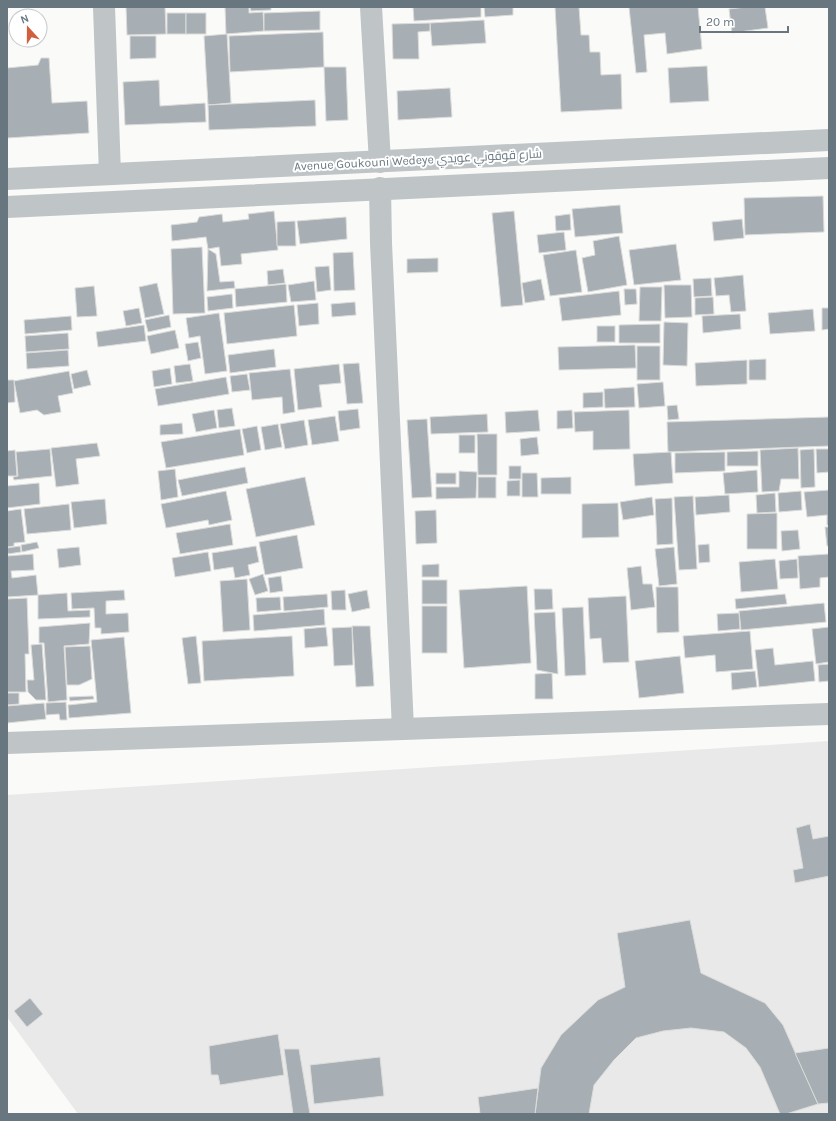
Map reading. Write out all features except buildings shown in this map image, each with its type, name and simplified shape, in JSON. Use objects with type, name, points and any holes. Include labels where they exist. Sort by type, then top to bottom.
[{"type":"street","points":[[104,7],[110,174]]},
{"type":"street","points":[[371,7],[380,162]]},
{"type":"street","name":"Avenue Goukouni Wedeye شارع قوقوني عويدي","points":[[7,179],[829,140]]},
{"type":"street","points":[[7,207],[380,188],[829,168]]},
{"type":"street","points":[[380,188],[381,251],[403,729]]},
{"type":"street","points":[[7,743],[829,714]]},
{"type":"shaded area","points":[[829,741],[829,1114],[78,1114],[7,1017],[7,795]]}]
